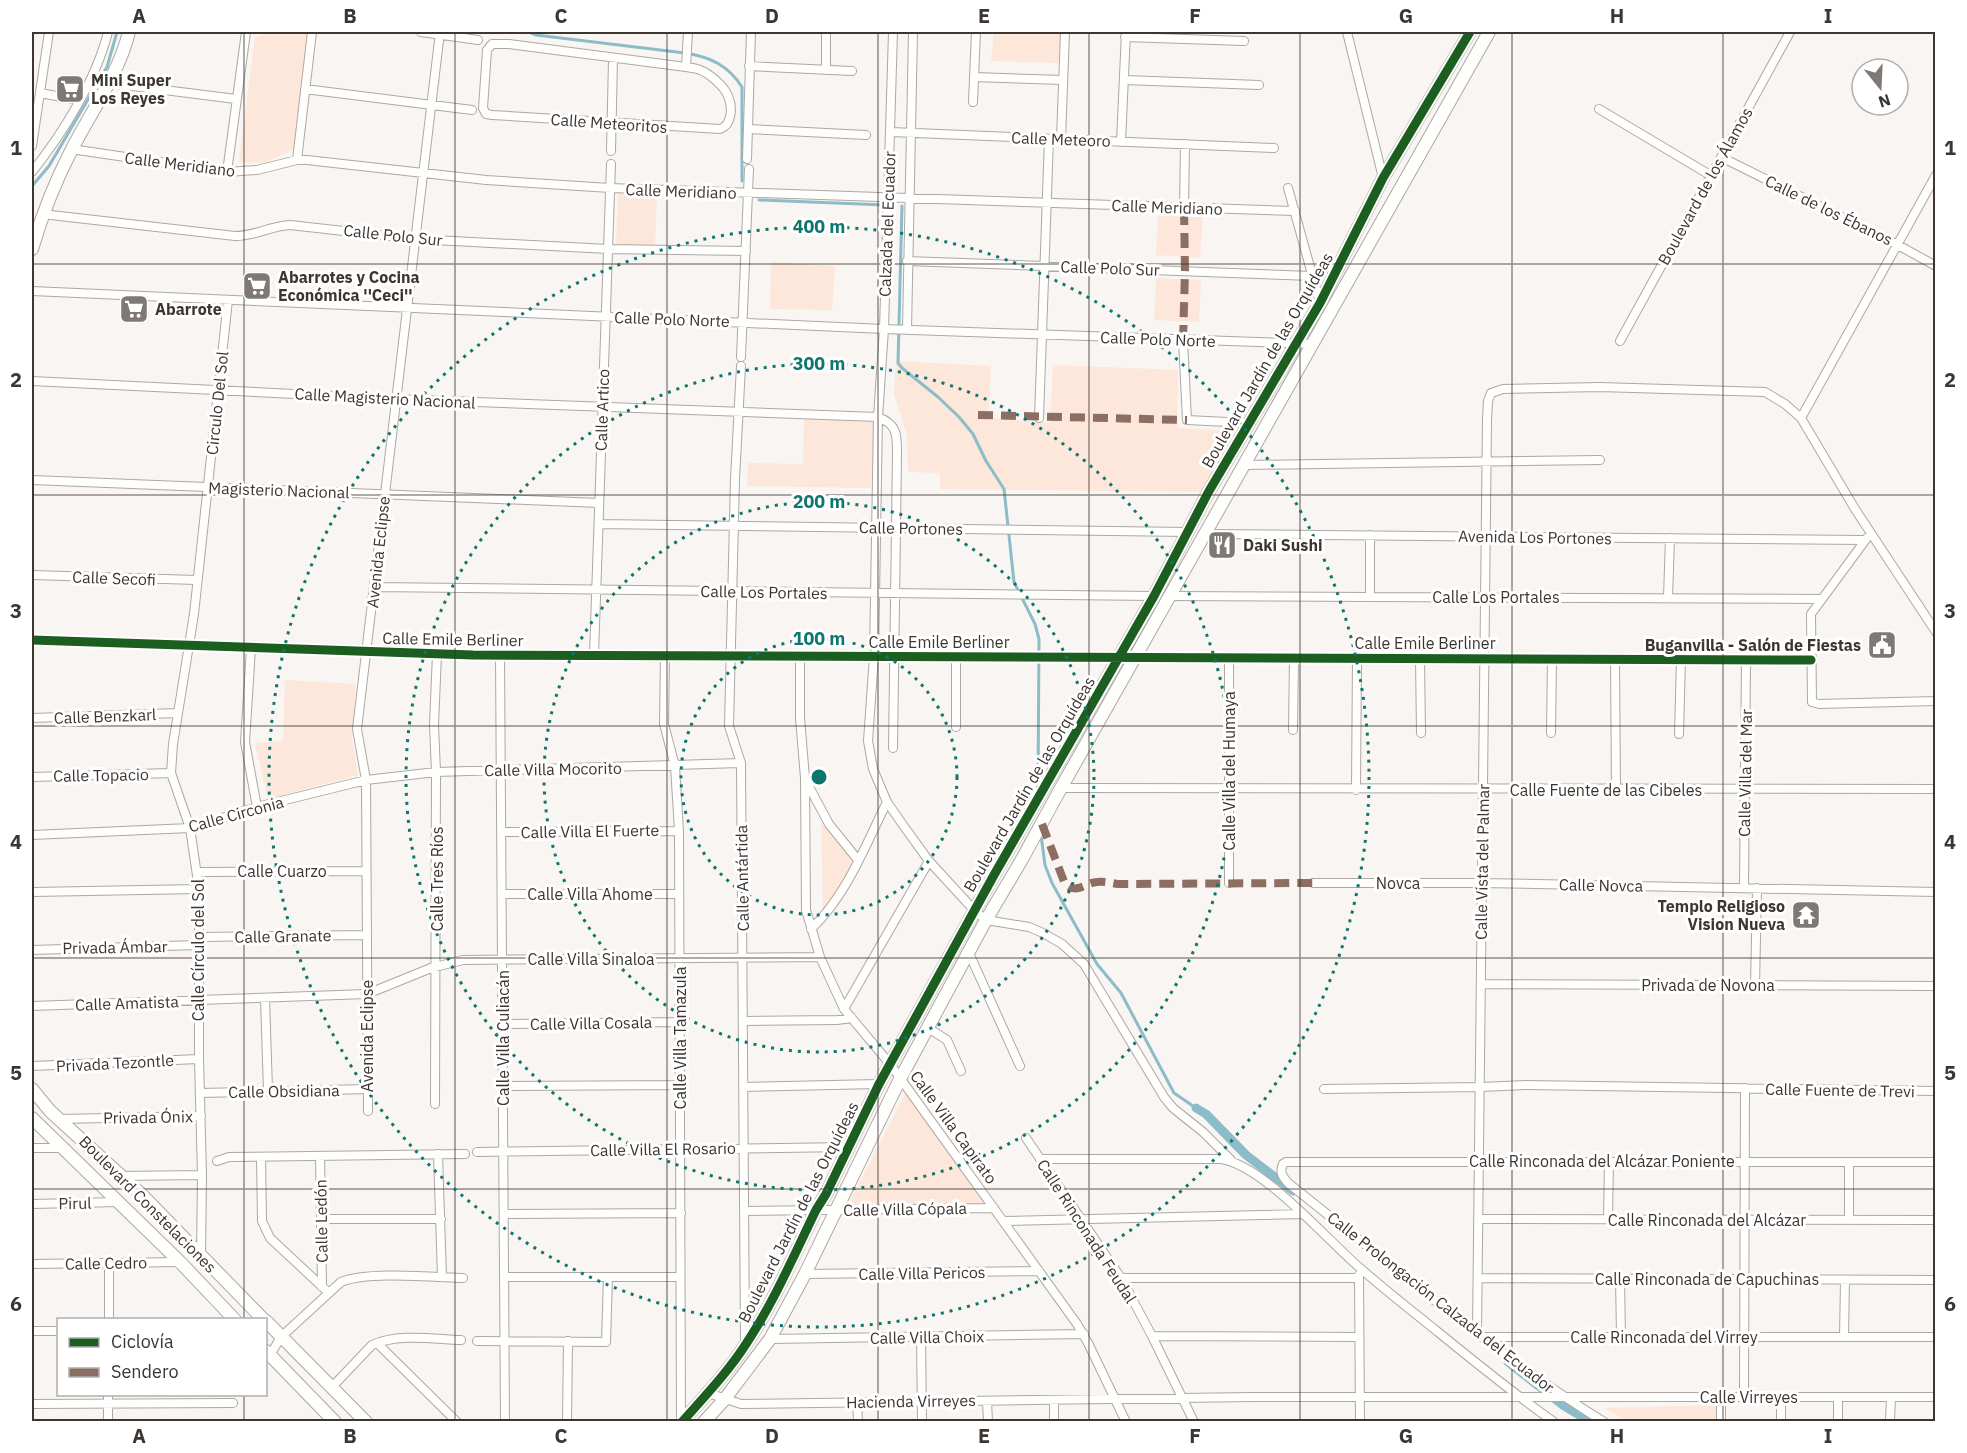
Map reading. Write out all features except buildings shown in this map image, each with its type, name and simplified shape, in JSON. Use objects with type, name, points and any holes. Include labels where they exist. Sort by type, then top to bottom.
[{"type":"street","points":[[32,146],[49,32]]},
{"type":"street","points":[[34,167],[79,100],[103,52],[108,32]]},
{"type":"street","points":[[32,249],[42,214],[71,149],[122,56],[129,32]]},
{"type":"street","points":[[228,172],[246,32]]},
{"type":"street","points":[[297,160],[312,32]]},
{"type":"street","points":[[421,32],[478,40]]},
{"type":"street","points":[[611,151],[613,58],[687,64],[688,32]]},
{"type":"street","points":[[747,159],[751,32]]},
{"type":"street","points":[[826,32],[826,70]]},
{"type":"street","name":"Calzada del Ecuador","points":[[893,32],[884,329],[878,417],[874,656],[868,741],[873,769],[887,802],[929,861],[986,920]]},
{"type":"street","name":"Calzada del Ecuador","points":[[907,329],[913,32]]},
{"type":"street","points":[[973,102],[976,32]]},
{"type":"street","points":[[1060,139],[1065,32]]},
{"type":"street","points":[[1347,32],[1383,178]]},
{"type":"street","name":"Boulevard Jardín de las Orquídeas","points":[[681,1422],[708,1393],[745,1346],[759,1323],[826,1194],[879,1084],[974,910],[1154,596],[1248,423],[1320,303],[1383,178],[1470,32]]},
{"type":"street","name":"Boulevard Jardín de las Orquídeas","points":[[704,1422],[724,1400],[770,1339],[837,1210],[900,1079],[986,920],[1022,861],[1061,788],[1489,32]]},
{"type":"street","name":"Boulevard de los Álamos","points":[[1620,341],[1790,32]]},
{"type":"street","name":"Avenida Eclipse","points":[[368,1111],[366,780],[357,729],[440,33]]},
{"type":"street","points":[[1126,34],[1244,41]]},
{"type":"street","name":"Calle Meteoro","points":[[891,132],[1121,142],[1126,34]]},
{"type":"street","name":"Calle Meteoritos","points":[[613,58],[509,44],[492,44],[487,50],[483,112],[707,129],[725,127],[730,116],[728,93],[707,73],[687,64]]},
{"type":"street","points":[[749,66],[852,71]]},
{"type":"street","points":[[974,77],[1063,80]]},
{"type":"street","points":[[1125,80],[1259,85]]},
{"type":"street","points":[[109,82],[236,99]]},
{"type":"street","points":[[305,89],[472,110]]},
{"type":"street","points":[[40,93],[79,100]]},
{"type":"street","points":[[1599,109],[1710,175]]},
{"type":"street","points":[[748,129],[866,135]]},
{"type":"street","points":[[1039,418],[1049,139]]},
{"type":"street","points":[[1121,142],[1275,148]]},
{"type":"street","points":[[1184,208],[1185,144]]},
{"type":"street","name":"Calle Meridiano","points":[[71,149],[228,172],[257,170],[297,160],[486,180],[610,188],[1295,211]]},
{"type":"street","name":"Calle de los Ébanos","points":[[1721,157],[1896,244],[1935,266]]},
{"type":"street","name":"Calle Artico","points":[[594,656],[611,164]]},
{"type":"street","name":"Calle Antártida","points":[[745,1346],[741,763],[729,726],[734,524],[749,169]]},
{"type":"street","points":[[1935,175],[1801,418],[1855,509],[1935,632]]},
{"type":"street","points":[[1288,188],[1320,303]]},
{"type":"street","name":"Calle Polo Sur","points":[[42,214],[235,236],[249,236],[290,225],[415,239],[608,249],[746,251]]},
{"type":"street","name":"Calle Polo Sur","points":[[907,261],[1312,276]]},
{"type":"street","name":"Calle Polo Norte","points":[[32,291],[884,329],[1313,344]]},
{"type":"street","name":"Circulo Del Sol","points":[[194,614],[228,300]]},
{"type":"street","points":[[1183,340],[1187,420],[1248,423]]},
{"type":"street","name":"Calle Magisterio Nacional","points":[[32,381],[738,413]]},
{"type":"street","name":"Calle Vista del Palmar","points":[[1480,1335],[1479,1161],[1488,401],[1491,393],[1503,389],[1600,387],[1765,392],[1785,404],[1801,418]]},
{"type":"street","points":[[738,413],[878,417],[889,421],[894,428],[897,437],[893,748]]},
{"type":"street","points":[[1245,465],[1600,460]]},
{"type":"street","name":"Magisterio Nacional","points":[[32,480],[599,503]]},
{"type":"street","name":"Calle Portones","points":[[598,524],[734,524],[1188,532]]},
{"type":"street","name":"Avenida Los Portones","points":[[1206,534],[1864,540]]},
{"type":"street","points":[[1872,534],[1864,540],[1810,618],[1811,700],[1813,703],[1935,701]]},
{"type":"street","points":[[1370,535],[1370,596]]},
{"type":"street","points":[[1668,598],[1670,538]]},
{"type":"street","name":"Calle Secofi","points":[[32,575],[197,580]]},
{"type":"street","name":"Calle Los Portales","points":[[374,587],[1154,596]]},
{"type":"street","name":"Calle Los Portales","points":[[1170,596],[1822,599]]},
{"type":"street","name":"Calle Círculo del Sol","points":[[194,614],[171,773],[190,828],[198,872],[201,1256]]},
{"type":"street","name":"Calle Emile Berliner","points":[[32,640],[500,655],[1811,660]]},
{"type":"street","points":[[251,648],[245,742],[257,807]]},
{"type":"street","name":"Calle Tres Ríos","points":[[435,1104],[437,966],[434,724],[437,654]]},
{"type":"street","name":"Calle Villa Culiacán","points":[[500,655],[506,1422]]},
{"type":"street","name":"Calle Villa Tamazula","points":[[665,656],[664,724],[675,766],[679,831],[681,1422]]},
{"type":"street","name":"Calle Villa Capirato","points":[[800,656],[800,718],[805,778],[806,910],[820,957],[844,1009],[890,1064],[1084,1334],[1126,1422]]},
{"type":"street","points":[[956,657],[956,727]]},
{"type":"street","name":"Calle Villa del Humaya","points":[[1229,658],[1229,884]]},
{"type":"street","points":[[1293,730],[1294,658]]},
{"type":"street","points":[[1356,789],[1358,658]]},
{"type":"street","points":[[1420,658],[1421,732]]},
{"type":"street","points":[[1551,733],[1552,659]]},
{"type":"street","points":[[1615,659],[1616,790]]},
{"type":"street","points":[[1679,735],[1681,659]]},
{"type":"street","name":"Calle Villa del Mar","points":[[1744,887],[1746,659]]},
{"type":"street","name":"Calle Benzkarl","points":[[32,718],[178,713]]},
{"type":"street","name":"Calle Villa Mocorito","points":[[366,780],[436,772],[741,763]]},
{"type":"street","name":"Calle Topacio","points":[[32,777],[171,773]]},
{"type":"street","points":[[805,778],[829,824],[858,860]]},
{"type":"street","name":"Calle Circonia","points":[[32,835],[190,828],[257,807],[366,780]]},
{"type":"street","name":"Calle Fuente de las Cibeles","points":[[1061,788],[1935,789]]},
{"type":"street","points":[[811,929],[822,919],[838,896],[887,802]]},
{"type":"street","name":"Calle Villa El Fuerte","points":[[502,832],[679,831]]},
{"type":"street","points":[[844,1009],[929,861]]},
{"type":"street","name":"Calle Cuarzo","points":[[198,872],[366,871]]},
{"type":"street","name":"Novca","points":[[1313,883],[1482,883]]},
{"type":"street","name":"Calle Novca","points":[[1482,883],[1935,892]]},
{"type":"street","points":[[1755,986],[1756,888]]},
{"type":"street","points":[[32,892],[199,889]]},
{"type":"street","name":"Calle Villa Ahome","points":[[502,894],[678,894]]},
{"type":"street","points":[[986,920],[1029,927],[1062,944],[1077,957],[1088,970],[1164,1097],[1173,1108],[1203,1132],[1231,1160]]},
{"type":"street","name":"Calle Granate","points":[[199,941],[367,934]]},
{"type":"street","name":"Privada Ámbar","points":[[32,950],[199,941]]},
{"type":"street","points":[[969,954],[1020,1066]]},
{"type":"street","name":"Calle Villa Sinaloa","points":[[367,994],[437,966],[463,960],[820,957]]},
{"type":"street","name":"Privada de Novona","points":[[1481,984],[1935,986]]},
{"type":"street","name":"Calle Amatista","points":[[32,1006],[367,994]]},
{"type":"street","points":[[265,998],[268,1090]]},
{"type":"street","points":[[743,1021],[852,1018]]},
{"type":"street","name":"Calle Villa Cosala","points":[[503,1024],[679,1022]]},
{"type":"street","points":[[928,1028],[947,1040],[962,1071]]},
{"type":"street","name":"Privada Tezontle","points":[[32,1066],[199,1059]]},
{"type":"street","points":[[743,1087],[879,1084]]},
{"type":"street","points":[[503,1086],[680,1085]]},
{"type":"street","name":"Calle Fuente de Trevi","points":[[1324,1089],[1481,1088],[1526,1085],[1935,1091]]},
{"type":"street","points":[[1744,1397],[1746,1088]]},
{"type":"street","name":"Boulevard Constelaciones","points":[[32,1089],[59,1119],[155,1208],[263,1318]]},
{"type":"street","name":"Calle Obsidiana","points":[[200,1093],[368,1089]]},
{"type":"street","name":"Privada Ónix","points":[[59,1119],[201,1116]]},
{"type":"street","name":"Boulevard Constelaciones","points":[[32,1118],[140,1222],[233,1318]]},
{"type":"street","name":"Calle Rinconada Feudal","points":[[1026,1138],[1121,1278],[1194,1422]]},
{"type":"street","name":"Calle Villa El Rosario","points":[[477,1152],[849,1147]]},
{"type":"street","points":[[32,1148],[63,1148]]},
{"type":"street","points":[[438,1154],[442,1277]]},
{"type":"street","points":[[217,1161],[229,1157],[465,1154]]},
{"type":"street","name":"Calle Ledón","points":[[320,1156],[325,1290]]},
{"type":"street","points":[[261,1157],[262,1221],[265,1230],[270,1238],[325,1290]]},
{"type":"street","points":[[1040,1159],[1231,1160]]},
{"type":"street","name":"Calle Prolongación Calzada del Ecuador","points":[[1231,1160],[1243,1166],[1302,1214],[1360,1268],[1520,1398],[1554,1422]]},
{"type":"street","points":[[1608,1219],[1609,1161]]},
{"type":"street","name":"Calle Rinconada del Alcázar Poniente","points":[[1282,1176],[1281,1168],[1286,1162],[1935,1162]]},
{"type":"street","points":[[1849,1162],[1849,1220]]},
{"type":"street","points":[[120,1176],[202,1175]]},
{"type":"street","name":"Calle Prolongación Calzada del Ecuador","points":[[1282,1176],[1560,1397],[1604,1422]]},
{"type":"street","name":"Pirul","points":[[32,1204],[119,1202]]},
{"type":"street","points":[[140,1222],[155,1208]]},
{"type":"street","name":"Calle Villa Cópala","points":[[744,1211],[994,1208]]},
{"type":"street","points":[[504,1214],[681,1213]]},
{"type":"street","points":[[1003,1221],[1302,1214]]},
{"type":"street","points":[[322,1219],[441,1219]]},
{"type":"street","name":"Calle Rinconada del Alcázar","points":[[1479,1220],[1935,1220]]},
{"type":"street","name":"Calle Cedro","points":[[32,1264],[180,1262]]},
{"type":"street","points":[[109,1263],[109,1318]]},
{"type":"street","points":[[1360,1268],[1360,1422]]},
{"type":"street","name":"Calle Villa Pericos","points":[[805,1274],[1040,1271]]},
{"type":"street","points":[[504,1277],[680,1277]]},
{"type":"street","points":[[477,1341],[606,1342],[608,1277]]},
{"type":"street","points":[[335,1422],[269,1352],[325,1290],[341,1282],[354,1278],[464,1278]]},
{"type":"street","points":[[1121,1278],[1359,1278]]},
{"type":"street","name":"Calle Rinconada de Capuchinas","points":[[1478,1278],[1935,1280]]},
{"type":"street","points":[[1620,1278],[1620,1336]]},
{"type":"street","points":[[1844,1337],[1845,1280]]},
{"type":"street","name":"Boulevard Constelaciones","points":[[267,1322],[366,1422]]},
{"type":"street","points":[[32,1331],[57,1331]]},
{"type":"street","name":"Calle Villa Choix","points":[[770,1339],[1084,1334]]},
{"type":"street","name":"Calle Rinconada del Virrey","points":[[1480,1335],[1935,1337]]},
{"type":"street","points":[[1152,1336],[1359,1337]]},
{"type":"street","points":[[921,1337],[922,1422]]},
{"type":"street","points":[[332,1387],[372,1345],[377,1343],[404,1339],[461,1340]]},
{"type":"street","points":[[567,1422],[568,1341]]},
{"type":"street","points":[[377,1343],[457,1422]]},
{"type":"street","name":"Hacienda Virreyes","points":[[708,1393],[741,1404],[1182,1399]]},
{"type":"street","name":"Calle Virreyes","points":[[1182,1399],[1253,1397],[1935,1397]]},
{"type":"street","points":[[1721,1397],[1721,1422]]},
{"type":"street","points":[[1781,1397],[1781,1422]]},
{"type":"street","points":[[1838,1397],[1838,1422]]},
{"type":"street","points":[[1890,1422],[1891,1397]]},
{"type":"street","points":[[32,1404],[108,1399],[233,1403]]},
{"type":"street","points":[[108,1399],[108,1422]]},
{"type":"street","points":[[1054,1400],[1054,1422]]},
{"type":"street","points":[[987,1401],[988,1422]]},
{"type":"street","points":[[858,1402],[858,1422]]},
{"type":"shaded area","points":[[270,32],[309,32],[295,149],[263,163],[239,162],[255,37]]},
{"type":"shaded area","points":[[994,32],[1061,32],[1060,63],[991,61]]},
{"type":"shaded area","points":[[618,193],[657,194],[655,246],[616,245]]},
{"type":"shaded area","points":[[1158,214],[1203,215],[1200,258],[1156,255]]},
{"type":"shaded area","points":[[771,262],[835,266],[832,310],[770,309]]},
{"type":"shaded area","points":[[1156,278],[1201,280],[1199,322],[1154,320]]},
{"type":"shaded area","points":[[896,361],[991,366],[988,418],[1050,423],[1053,365],[1178,370],[1177,428],[1237,431],[1201,492],[940,489],[940,473],[908,472],[907,435],[894,394]]},
{"type":"shaded area","points":[[804,418],[875,422],[871,488],[747,486],[748,463],[803,464]]},
{"type":"shaded area","points":[[285,680],[356,684],[352,738],[358,775],[268,799],[255,743],[283,741]]},
{"type":"shaded area","points":[[821,804],[837,835],[862,865],[823,916]]},
{"type":"shaded area","points":[[906,1092],[989,1204],[848,1205]]},
{"type":"shaded area","points":[[1718,1405],[1718,1421],[1627,1421],[1604,1408]]},
{"type":"waterway","points":[[32,186],[49,166],[107,67],[117,32]]},
{"type":"waterway","points":[[529,32],[536,35],[685,53],[718,63],[731,73],[742,87],[742,181]]},
{"type":"waterway","points":[[759,200],[884,205]]},
{"type":"waterway","points":[[902,206],[898,363],[959,417],[973,434],[986,461],[1004,489],[1014,582],[1035,624],[1039,639],[1038,789]]},
{"type":"waterway","points":[[1041,835],[1045,865],[1052,883],[1097,964],[1121,993],[1174,1093],[1196,1108]]},
{"type":"waterway","points":[[1196,1108],[1206,1114],[1246,1155],[1293,1191]]},
{"type":"waterway","points":[[1508,1362],[1564,1406],[1591,1422]]},
{"type":"marked path","points":[[1183,340],[1184,208]]},
{"type":"marked path","points":[[978,415],[1187,420]]},
{"type":"marked path","points":[[1042,824],[1065,884],[1073,888],[1099,882],[1118,884],[1313,883]]},
{"type":"cycle path","points":[[682,1422],[732,1364],[766,1312],[879,1084],[994,875],[1154,596],[1209,491],[1320,303],[1383,178],[1470,32]]},
{"type":"cycle path","points":[[32,640],[473,655],[1811,660]]},
{"type":"place","name":"Mini Super Los Reyes","points":[[70,89]]},
{"type":"place","name":"Abarrotes y Cocina Económica ''Ceci''","points":[[257,286]]},
{"type":"place","name":"Abarrote","points":[[134,309]]},
{"type":"place","name":"Daki Sushi","points":[[1222,545]]},
{"type":"place","name":"Buganvilla - Salón de Fiestas","points":[[1882,645]]},
{"type":"place","name":"Templo Religioso Vision Nueva","points":[[1806,915]]}]
